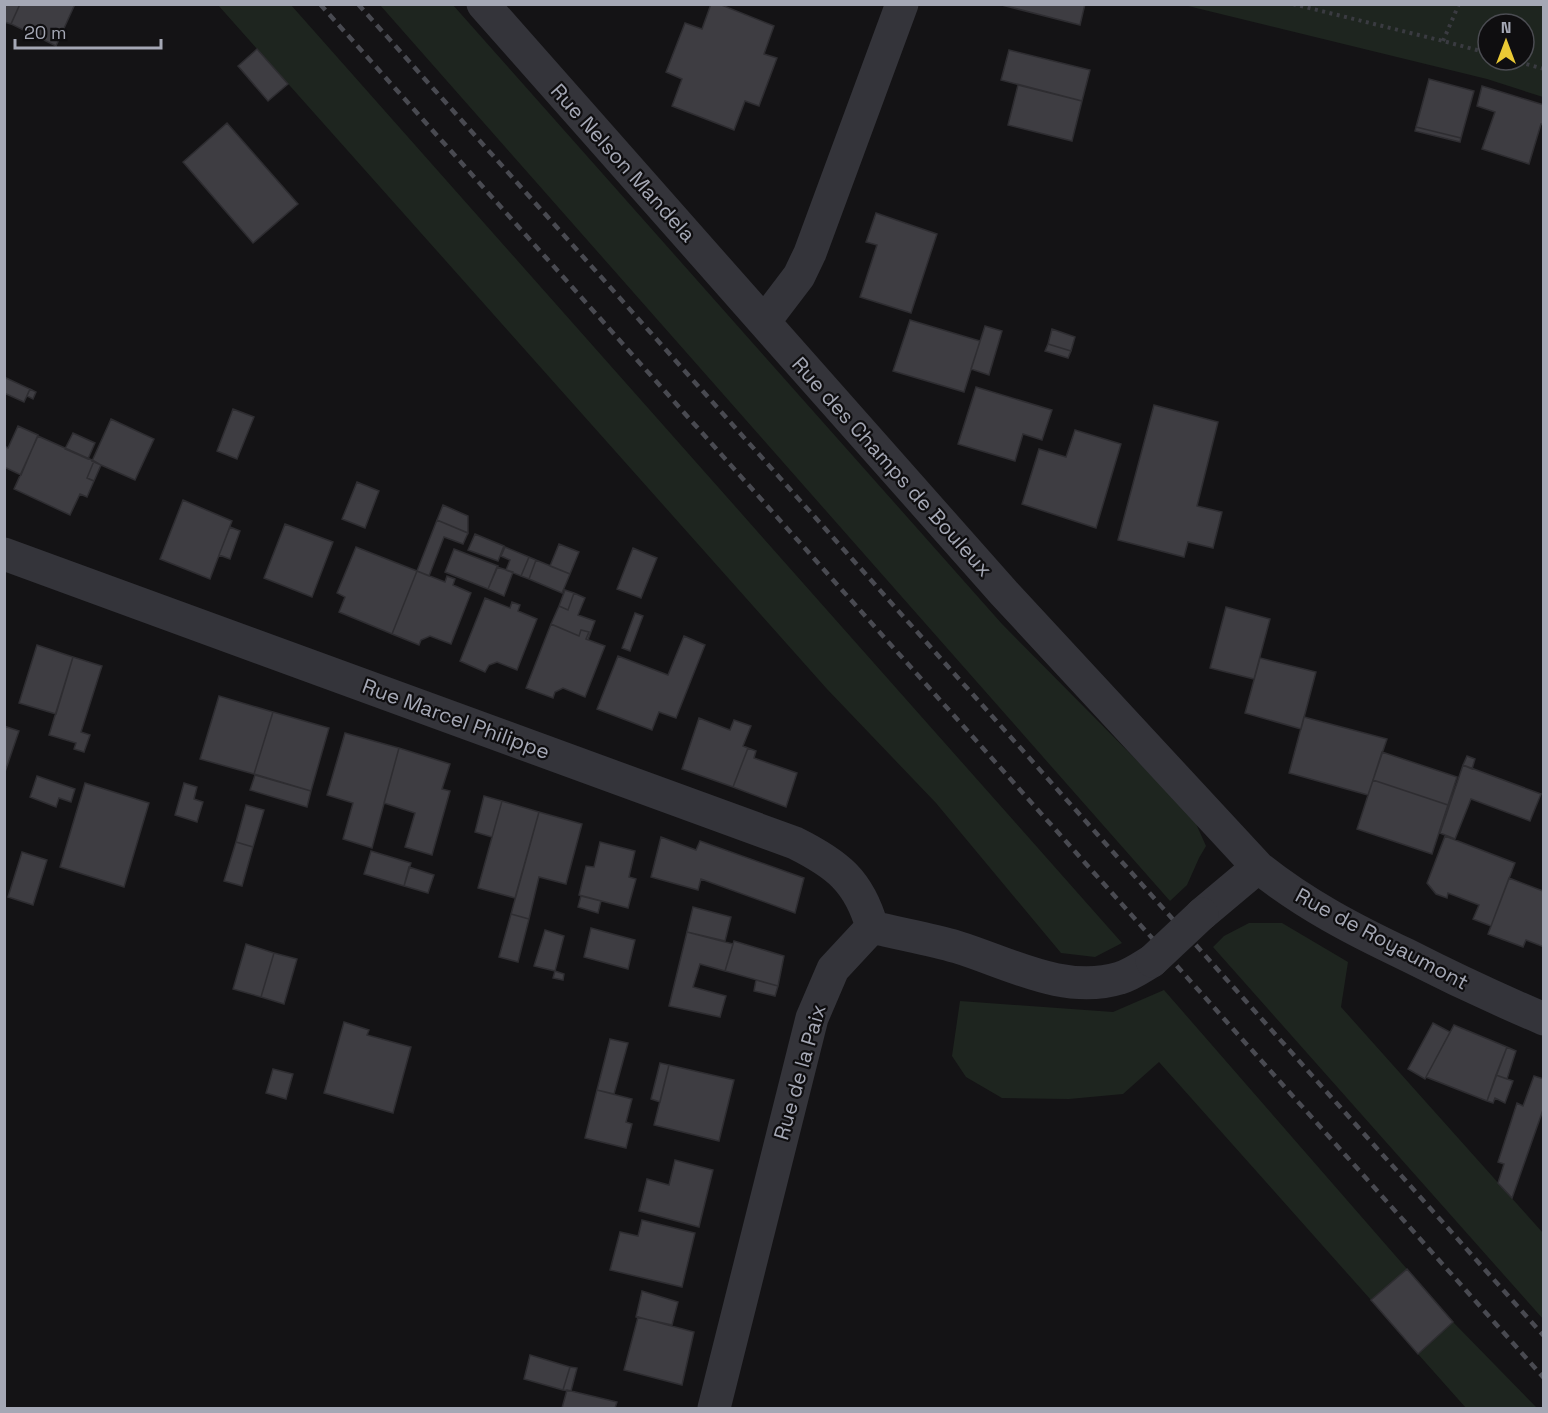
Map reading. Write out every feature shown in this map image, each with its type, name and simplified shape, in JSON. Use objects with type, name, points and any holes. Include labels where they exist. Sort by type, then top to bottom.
[{"type":"street","name":"Rue Nelson Mandela","points":[[483,4],[764,322]]},
{"type":"street","points":[[764,322],[799,276],[810,253],[902,4]]},
{"type":"street","name":"Rue des Champs de Bouleux","points":[[764,322],[1004,593],[1258,867]]},
{"type":"street","name":"Rue Marcel Philippe","points":[[4,554],[795,843],[835,866],[853,885],[866,907],[872,927]]},
{"type":"street","points":[[872,927],[956,947],[1020,970],[1060,980],[1084,983],[1105,982],[1123,978],[1152,961],[1202,914],[1258,867]]},
{"type":"street","name":"Rue de Royaumont","points":[[1258,867],[1293,893],[1343,923],[1451,977],[1544,1019]]},
{"type":"street","name":"Rue de la Paix","points":[[714,1408],[812,1018],[833,969],[872,927]]},
{"type":"path","points":[[1293,4],[1476,50]]},
{"type":"path","points":[[1443,41],[1459,4]]},
{"type":"shaded area","points":[[218,5],[291,5],[1122,943],[1095,957],[1061,953],[936,803],[827,689]]},
{"type":"shaded area","points":[[380,5],[453,5],[1002,624],[1193,817],[1206,846],[1187,885],[1170,901]]},
{"type":"shaded area","points":[[1184,5],[1543,5],[1543,97],[1487,79]]},
{"type":"shaded area","points":[[1249,923],[1282,923],[1348,962],[1341,1007],[1543,1233],[1543,1319],[1213,947],[1224,936]]},
{"type":"shaded area","points":[[1164,990],[1407,1269],[1371,1300],[1159,1062],[1123,1094],[1069,1099],[1002,1098],[966,1077],[952,1056],[960,1001],[1113,1012]]},
{"type":"shaded area","points":[[1453,1322],[1537,1408],[1466,1408],[1418,1354]]},
{"type":"building","points":[[4,4],[20,4],[11,24],[4,22]]},
{"type":"building","points":[[20,4],[75,4],[56,46],[11,24]]},
{"type":"building","points":[[711,4],[719,4],[774,26],[764,54],[777,58],[759,106],[745,101],[734,130],[672,106],[682,79],[666,72],[685,23],[702,29]]},
{"type":"building","points":[[998,4],[1085,4],[1080,25]]},
{"type":"building","points":[[257,49],[288,84],[268,101],[238,66]]},
{"type":"building","points":[[1009,50],[1090,70],[1082,101],[1001,80]]},
{"type":"building","points":[[1429,79],[1474,91],[1461,138],[1416,127]]},
{"type":"building","points":[[1018,85],[1082,101],[1072,141],[1008,125]]},
{"type":"building","points":[[1482,86],[1544,105],[1544,125],[1541,124],[1529,164],[1482,149],[1495,112],[1477,106]]},
{"type":"building","points":[[227,123],[298,204],[253,243],[183,162]]},
{"type":"building","points":[[1416,127],[1461,138],[1460,142],[1415,131]]},
{"type":"building","points":[[876,213],[937,234],[911,313],[860,297],[877,245],[866,242]]},
{"type":"building","points":[[910,320],[980,341],[964,392],[893,371]]},
{"type":"building","points":[[985,326],[1002,331],[989,375],[971,369]]},
{"type":"building","points":[[1052,329],[1075,337],[1071,351],[1048,344]]},
{"type":"building","points":[[1048,344],[1071,351],[1068,358],[1045,351]]},
{"type":"building","points":[[4,377],[30,389],[24,402],[4,393]]},
{"type":"building","points":[[976,387],[1052,410],[1042,440],[1023,434],[1015,461],[958,444]]},
{"type":"building","points":[[30,389],[36,392],[33,399],[27,396]]},
{"type":"building","points":[[1154,405],[1218,422],[1197,506],[1222,512],[1213,548],[1188,542],[1184,557],[1118,540]]},
{"type":"building","points":[[233,409],[254,417],[237,459],[217,451]]},
{"type":"building","points":[[111,419],[154,439],[135,480],[92,461]]},
{"type":"building","points":[[18,426],[38,435],[21,475],[4,467],[4,446],[8,448]]},
{"type":"building","points":[[1075,430],[1121,444],[1096,528],[1022,504],[1039,449],[1066,457]]},
{"type":"building","points":[[73,433],[95,443],[88,459],[65,449]]},
{"type":"building","points":[[38,436],[94,461],[87,478],[94,481],[87,497],[80,494],[70,515],[14,489]]},
{"type":"building","points":[[94,461],[101,465],[94,481],[87,478]]},
{"type":"building","points":[[357,482],[379,491],[365,528],[342,519]]},
{"type":"building","points":[[183,500],[232,521],[210,579],[160,559]]},
{"type":"building","points":[[443,505],[468,516],[468,533],[437,520]]},
{"type":"building","points":[[437,520],[468,533],[463,544],[444,537],[429,576],[417,571]]},
{"type":"building","points":[[285,524],[333,542],[312,597],[264,578]]},
{"type":"building","points":[[230,527],[240,531],[230,559],[219,555]]},
{"type":"building","points":[[475,534],[504,546],[498,561],[468,550]]},
{"type":"building","points":[[559,544],[579,552],[570,574],[550,566]]},
{"type":"building","points":[[356,547],[417,571],[392,634],[339,612],[345,597],[337,593]]},
{"type":"building","points":[[505,547],[529,557],[521,576],[506,570],[510,560],[501,556]]},
{"type":"building","points":[[633,548],[657,558],[641,598],[617,589]]},
{"type":"building","points":[[454,549],[498,566],[488,589],[445,572]]},
{"type":"building","points":[[529,557],[536,560],[529,579],[521,576]]},
{"type":"building","points":[[536,560],[570,574],[562,593],[529,579]]},
{"type":"building","points":[[497,567],[513,572],[504,596],[488,589]]},
{"type":"building","points":[[417,571],[445,582],[447,576],[455,579],[453,585],[471,593],[451,644],[430,636],[421,640],[419,645],[392,634]]},
{"type":"building","points":[[565,590],[574,593],[568,610],[559,606]]},
{"type":"building","points":[[574,593],[585,598],[578,615],[595,621],[588,640],[586,639],[589,632],[581,630],[579,636],[551,624],[559,606],[568,610]]},
{"type":"building","points":[[485,598],[510,608],[512,602],[520,605],[518,611],[537,619],[517,670],[497,662],[489,665],[485,672],[460,661]]},
{"type":"building","points":[[1226,607],[1270,619],[1254,679],[1210,668]]},
{"type":"building","points":[[635,613],[643,616],[630,651],[622,648]]},
{"type":"building","points":[[551,624],[579,636],[581,630],[589,632],[586,639],[605,646],[585,697],[563,688],[555,692],[553,698],[526,688]]},
{"type":"building","points":[[684,636],[705,645],[676,718],[659,712],[652,730],[597,709],[618,656],[668,675]]},
{"type":"building","points":[[37,645],[73,657],[56,714],[19,703]]},
{"type":"building","points":[[73,657],[102,666],[81,732],[90,735],[84,752],[74,749],[76,743],[49,735]]},
{"type":"building","points":[[1260,658],[1316,672],[1301,729],[1245,713]]},
{"type":"building","points":[[219,696],[273,712],[254,774],[200,759]]},
{"type":"building","points":[[273,712],[329,728],[311,791],[254,774]]},
{"type":"building","points":[[1304,717],[1387,739],[1368,795],[1289,773]]},
{"type":"building","points":[[699,718],[730,730],[734,720],[751,726],[743,746],[748,748],[733,787],[682,769]]},
{"type":"building","points":[[4,726],[19,731],[4,775]]},
{"type":"building","points":[[345,733],[399,748],[372,848],[343,839],[353,803],[327,795]]},
{"type":"building","points":[[399,748],[450,764],[442,789],[450,791],[432,855],[405,847],[415,813],[384,803]]},
{"type":"building","points":[[748,748],[756,751],[754,758],[797,773],[786,807],[733,787]]},
{"type":"building","points":[[1382,752],[1457,777],[1448,805],[1373,780]]},
{"type":"building","points":[[1467,756],[1475,759],[1472,769],[1463,765]]},
{"type":"building","points":[[1463,765],[1541,794],[1530,821],[1471,799],[1455,839],[1440,833]]},
{"type":"building","points":[[255,775],[311,791],[307,807],[250,790]]},
{"type":"building","points":[[37,776],[75,789],[71,802],[59,798],[56,807],[30,797]]},
{"type":"building","points":[[1373,780],[1448,805],[1432,854],[1357,829]]},
{"type":"building","points":[[85,783],[149,803],[124,887],[60,867]]},
{"type":"building","points":[[184,783],[197,787],[194,799],[203,802],[197,822],[175,815]]},
{"type":"building","points":[[484,796],[502,801],[492,837],[475,832]]},
{"type":"building","points":[[502,801],[539,812],[515,898],[478,888]]},
{"type":"building","points":[[246,805],[264,810],[253,847],[236,842]]},
{"type":"building","points":[[539,812],[582,824],[566,884],[539,877],[529,919],[511,914]]},
{"type":"building","points":[[1445,836],[1515,863],[1491,926],[1473,919],[1479,905],[1448,893],[1447,898],[1436,894],[1427,883]]},
{"type":"building","points":[[661,837],[696,850],[700,841],[804,878],[795,913],[701,879],[698,890],[651,877]]},
{"type":"building","points":[[236,842],[253,847],[242,886],[224,881]]},
{"type":"building","points":[[600,842],[635,851],[629,877],[636,879],[628,908],[579,895],[586,866],[594,867]]},
{"type":"building","points":[[371,851],[411,863],[404,886],[364,874]]},
{"type":"building","points":[[22,852],[47,860],[33,905],[8,897]]},
{"type":"building","points":[[409,867],[434,875],[428,893],[404,886]]},
{"type":"building","points":[[1509,878],[1543,891],[1544,889],[1544,947],[1526,940],[1523,947],[1488,934]]},
{"type":"building","points":[[581,896],[601,901],[598,913],[578,907]]},
{"type":"building","points":[[693,907],[731,917],[725,941],[687,932]]},
{"type":"building","points":[[511,914],[529,919],[518,962],[499,957]]},
{"type":"building","points":[[591,928],[635,940],[628,969],[584,957]]},
{"type":"building","points":[[545,930],[564,936],[555,971],[534,966]]},
{"type":"building","points":[[687,932],[733,944],[725,971],[700,964],[693,987],[726,996],[720,1017],[669,1006]]},
{"type":"building","points":[[734,941],[784,956],[778,986],[725,971]]},
{"type":"building","points":[[246,944],[274,953],[261,997],[233,989]]},
{"type":"building","points":[[274,953],[297,959],[284,1004],[261,997]]},
{"type":"building","points":[[555,971],[564,974],[563,980],[553,978]]},
{"type":"building","points":[[756,980],[778,986],[775,996],[754,991]]},
{"type":"building","points":[[344,1022],[369,1030],[367,1035],[411,1047],[393,1113],[324,1093]]},
{"type":"building","points":[[1433,1023],[1450,1032],[1425,1079],[1408,1069]]},
{"type":"building","points":[[1454,1025],[1507,1047],[1487,1101],[1426,1077]]},
{"type":"building","points":[[610,1039],[628,1043],[614,1094],[597,1090]]},
{"type":"building","points":[[1507,1047],[1516,1051],[1507,1079],[1496,1075]]},
{"type":"building","points":[[660,1063],[669,1065],[660,1102],[651,1099]]},
{"type":"building","points":[[669,1065],[734,1080],[719,1141],[654,1125]]},
{"type":"building","points":[[273,1069],[293,1074],[286,1099],[266,1093]]},
{"type":"building","points":[[1496,1075],[1513,1081],[1505,1103],[1495,1098],[1493,1103],[1487,1101]]},
{"type":"building","points":[[1534,1076],[1544,1079],[1544,1107],[1512,1198],[1498,1183],[1504,1164],[1498,1162],[1517,1103],[1523,1106]]},
{"type":"building","points":[[597,1090],[632,1099],[626,1122],[632,1124],[626,1148],[585,1138]]},
{"type":"building","points":[[675,1160],[713,1170],[699,1227],[639,1211],[647,1179],[669,1185]]},
{"type":"building","points":[[642,1220],[695,1233],[682,1287],[610,1270],[620,1232],[638,1236]]},
{"type":"building","points":[[1407,1269],[1453,1322],[1418,1354],[1371,1300]]},
{"type":"building","points":[[642,1291],[678,1302],[672,1325],[636,1317]]},
{"type":"building","points":[[638,1317],[694,1332],[682,1385],[624,1370]]},
{"type":"building","points":[[530,1355],[570,1367],[563,1390],[524,1379]]},
{"type":"building","points":[[570,1367],[577,1368],[571,1391],[563,1390]]},
{"type":"building","points":[[567,1390],[617,1402],[615,1408],[562,1408]]},
{"type":"railway","points":[[320,4],[1544,1378]]},
{"type":"railway","points":[[358,4],[1544,1336]]}]
